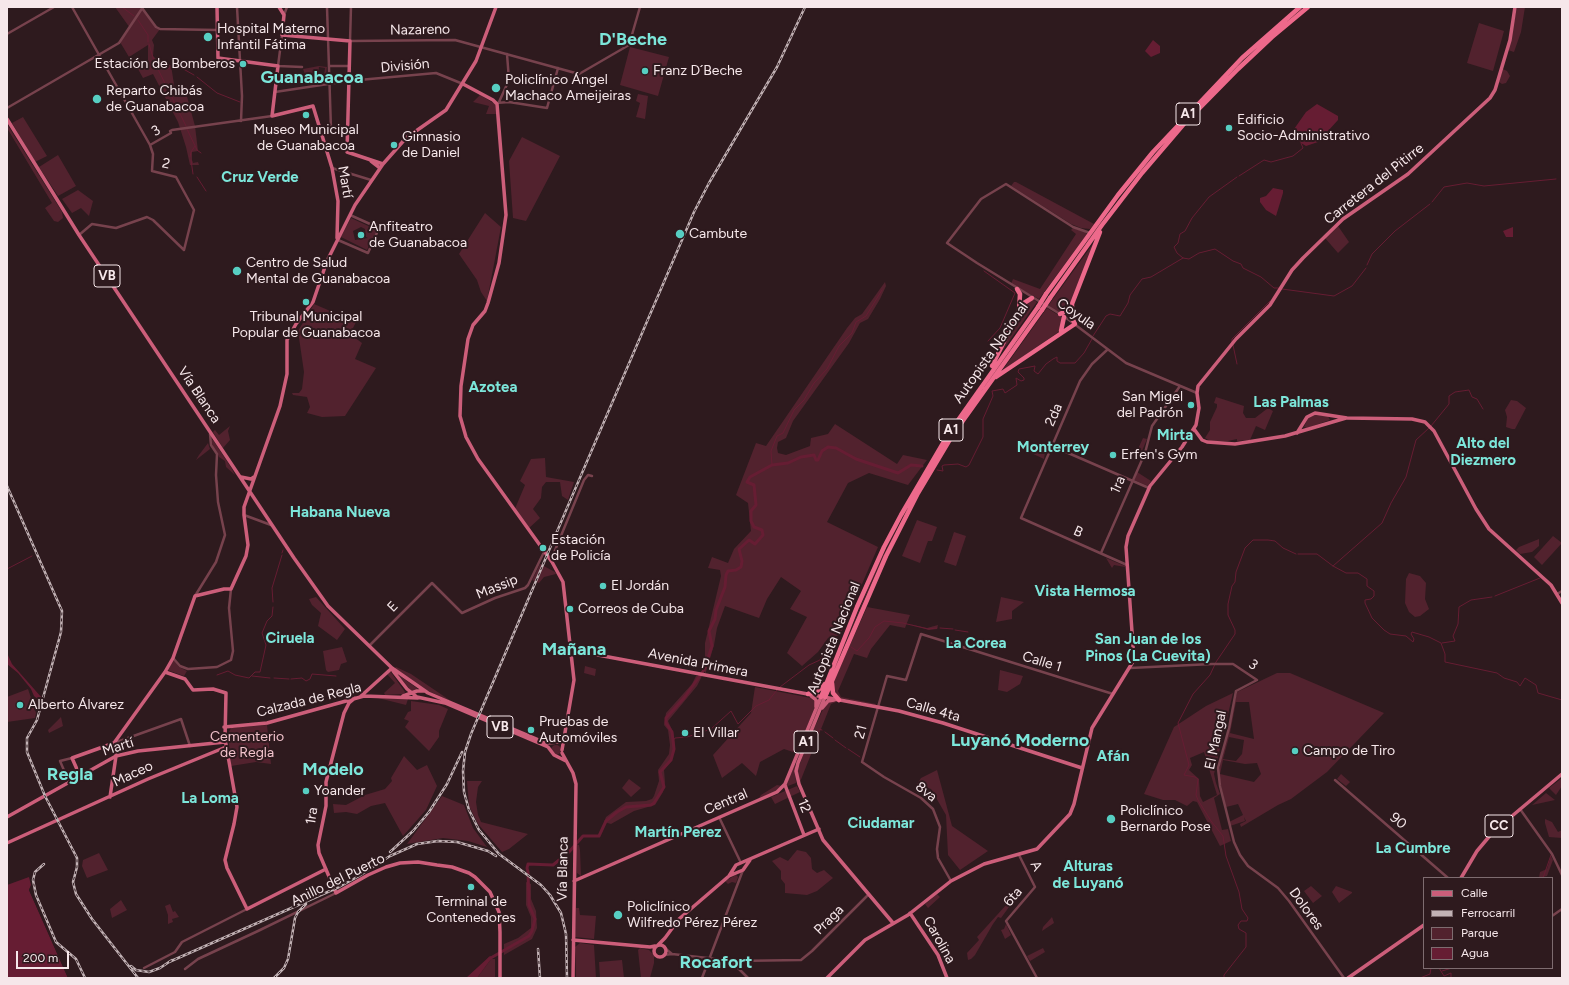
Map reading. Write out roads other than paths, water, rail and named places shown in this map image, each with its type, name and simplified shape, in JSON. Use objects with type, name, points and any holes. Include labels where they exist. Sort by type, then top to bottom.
[{"type":"highway","name":"Autopista Nacional","points":[[823,697],[864,603],[905,518],[945,448],[1048,296],[1094,236],[1118,195],[1180,122],[1242,58],[1300,7]]},
{"type":"highway","name":"A1","points":[[1094,236],[1102,224],[1183,125],[1255,53],[1308,7]]},
{"type":"highway","points":[[1060,314],[1068,310],[1072,304],[1094,236]]},
{"type":"highway","points":[[1017,289],[1020,294],[1018,311]]},
{"type":"highway","points":[[987,377],[1018,311],[1024,303],[1032,298]]},
{"type":"highway","points":[[992,380],[1062,331],[1075,324],[1072,318],[1072,304]]},
{"type":"highway","name":"Autopista Nacional","points":[[831,678],[857,607],[892,531],[949,433],[987,377],[1040,308]]},
{"type":"highway","points":[[1062,331],[1064,317]]},
{"type":"highway","points":[[808,694],[819,690],[831,678]]},
{"type":"highway","points":[[831,678],[833,693],[840,700]]},
{"type":"main road","points":[[217,7],[218,58],[278,66],[272,116]]},
{"type":"main road","points":[[280,7],[284,15],[282,35]]},
{"type":"main road","points":[[80,776],[72,758],[114,743],[165,672],[174,657],[195,596],[224,589],[231,589],[248,550],[244,515],[250,490],[282,399],[287,374],[287,345],[289,334],[313,302],[326,264],[337,239],[350,214],[371,180],[410,134],[441,115],[463,84],[482,47],[496,7]]},
{"type":"main road","name":"Carretera del Pitirre","points":[[1197,393],[1199,384],[1232,343],[1270,305],[1296,264],[1343,219],[1408,174],[1490,98],[1495,90],[1510,40],[1515,7]]},
{"type":"main road","name":"Nazareno","points":[[282,35],[350,41]]},
{"type":"main road","points":[[350,41],[347,152],[383,164]]},
{"type":"main road","points":[[463,84],[498,102],[505,189],[504,229],[499,263],[485,311],[473,325],[470,334],[465,358],[460,416],[468,441],[478,459],[551,560],[560,576],[564,588],[574,686],[562,751],[559,757]]},
{"type":"main road","name":"Martí","points":[[272,116],[313,106],[332,168],[338,201],[337,239]]},
{"type":"main road","name":"Vía Blanca","points":[[7,119],[79,236],[328,606],[392,668],[428,693],[553,743]]},
{"type":"main road","points":[[371,160],[380,168]]},
{"type":"main road","points":[[1197,393],[1199,408],[1196,432],[1202,440],[1207,442],[1235,444],[1268,440],[1347,418]]},
{"type":"main road","points":[[1297,432],[1311,414],[1332,415],[1347,418],[1420,420],[1430,427],[1484,522],[1494,535],[1551,584],[1562,603]]},
{"type":"main road","points":[[1331,422],[1332,415]]},
{"type":"main road","points":[[1303,424],[1306,430]]},
{"type":"main road","points":[[827,978],[865,940],[910,913],[951,881],[984,864],[1037,849],[1070,814],[1074,804],[1092,728],[1112,694],[1130,668],[1135,655],[1126,540],[1149,488],[1190,435],[1196,432]]},
{"type":"main road","points":[[240,476],[251,479],[256,474]]},
{"type":"main road","points":[[224,589],[233,584]]},
{"type":"main road","name":"Avenida Primera","points":[[571,650],[823,697]]},
{"type":"main road","points":[[360,697],[392,668]]},
{"type":"main road","name":"Vía Blanca","points":[[392,668],[411,693],[423,698],[445,703],[541,744],[550,750]]},
{"type":"main road","points":[[165,672],[183,678],[195,690],[213,689],[226,694],[224,727],[225,741],[236,808],[234,824],[225,860],[227,868],[247,909],[326,869]]},
{"type":"main road","points":[[405,695],[407,689]]},
{"type":"main road","points":[[400,697],[419,690],[428,693]]},
{"type":"main road","points":[[808,694],[816,700],[817,713]]},
{"type":"main road","name":"Calzada de Regla","points":[[224,727],[269,723],[360,697],[423,698]]},
{"type":"main road","name":"Calle 4ta","points":[[823,697],[878,707],[943,723],[1082,768]]},
{"type":"main road","name":"Autopista Nacional","points":[[823,697],[797,767],[796,776],[823,840],[893,923]]},
{"type":"main road","name":"1ra","points":[[336,892],[318,849],[326,806],[325,788],[344,713],[349,703],[355,698]]},
{"type":"main road","points":[[817,713],[828,701],[840,700]]},
{"type":"main road","name":"Autopista Nacional","points":[[777,792],[785,784],[817,713]]},
{"type":"main road","points":[[225,741],[231,727]]},
{"type":"main road","points":[[550,750],[553,743],[562,740],[565,734]]},
{"type":"main road","name":"Martí","points":[[7,817],[116,756],[138,751],[220,743],[225,741]]},
{"type":"main road","name":"Maceo","points":[[7,843],[187,762],[225,741]]},
{"type":"main road","points":[[110,797],[116,756],[114,743]]},
{"type":"main road","name":"VB","points":[[553,743],[559,744],[562,751]]},
{"type":"main road","name":"VB","points":[[550,750],[553,754],[568,763]]},
{"type":"main road","name":"Vía Blanca","points":[[562,751],[574,772],[576,784],[572,950],[573,978]]},
{"type":"main road","name":"CC","points":[[1462,877],[1486,840],[1519,809],[1562,774]]},
{"type":"main road","name":"12","points":[[785,784],[785,789],[804,836]]},
{"type":"main road","name":"Central","points":[[574,881],[777,792]]},
{"type":"main road","points":[[730,876],[734,868],[741,863],[819,829]]},
{"type":"main road","points":[[654,952],[656,946],[666,938],[679,919],[730,876],[743,869],[750,860]]},
{"type":"main road","name":"Anillo del Puerto","points":[[336,892],[379,870],[400,863],[418,862],[463,870],[475,877],[493,896],[499,912],[500,978]]},
{"type":"main road","points":[[741,863],[743,869]]},
{"type":"main road","points":[[734,868],[736,873]]},
{"type":"main road","points":[[574,873],[581,878]]},
{"type":"main road","name":"Carolina","points":[[910,913],[938,955],[947,978]]},
{"type":"main road","points":[[1348,978],[1423,926]]},
{"type":"main road","points":[[650,947],[658,956],[664,955],[666,938]]},
{"type":"main road","points":[[573,940],[650,947],[656,946],[665,948]]},
{"type":"main road","points":[[572,950],[578,940]]},
{"type":"street","points":[[7,34],[54,7]]},
{"type":"street","points":[[72,7],[150,145]]},
{"type":"street","points":[[237,7],[241,121],[272,116]]},
{"type":"street","points":[[280,7],[287,7],[284,15]]},
{"type":"street","points":[[320,132],[331,129],[327,7]]},
{"type":"street","points":[[350,41],[351,7]]},
{"type":"street","name":"Nazareno","points":[[350,41],[451,40],[579,74],[630,45],[640,7]]},
{"type":"street","points":[[7,108],[119,43],[143,8],[156,27],[160,29],[217,30]]},
{"type":"street","points":[[282,35],[278,66],[302,67]]},
{"type":"street","points":[[507,54],[509,80],[498,102],[547,108],[558,68]]},
{"type":"street","points":[[329,66],[349,66]]},
{"type":"street","name":"División","points":[[275,92],[348,81],[436,73],[463,84]]},
{"type":"street","name":"3","points":[[150,145],[171,132],[241,121]]},
{"type":"street","name":"2","points":[[79,236],[92,224],[116,228],[147,218],[154,220],[184,250],[194,210],[176,177],[152,171],[153,154],[150,145]]},
{"type":"street","points":[[332,168],[371,180]]},
{"type":"street","name":"Coyula","points":[[1094,236],[1061,220],[1006,184],[980,199],[948,243],[1017,289],[1075,324],[1107,350],[1126,363],[1197,393]]},
{"type":"street","points":[[337,239],[368,252],[379,228],[350,214]]},
{"type":"street","name":"2da","points":[[1020,518],[1080,381],[1092,364],[1107,350]]},
{"type":"street","name":"1ra","points":[[1101,553],[1144,453],[1153,424],[1180,386]]},
{"type":"street","points":[[195,596],[214,567],[225,535],[218,502],[216,475],[217,454],[212,448],[209,439],[210,430]]},
{"type":"street","points":[[209,439],[214,436]]},
{"type":"street","points":[[1052,446],[1149,488]]},
{"type":"street","points":[[551,560],[584,480],[588,475],[592,476]]},
{"type":"street","points":[[244,515],[273,525]]},
{"type":"street","name":"B","points":[[1020,518],[1127,565]]},
{"type":"street","name":"Massip","points":[[432,583],[462,613],[495,598],[525,588],[528,585],[544,552]]},
{"type":"street","name":"E","points":[[369,646],[432,583]]},
{"type":"street","points":[[174,657],[183,668],[194,669],[217,667],[231,660],[233,651],[229,608],[231,589]]},
{"type":"street","points":[[1557,594],[1562,591]]},
{"type":"street","name":"Calle 1","points":[[906,680],[921,634],[1112,694]]},
{"type":"street","name":"3","points":[[1130,668],[1214,664],[1237,665],[1257,680],[1236,691]]},
{"type":"street","name":"21","points":[[862,762],[887,676],[906,680]]},
{"type":"street","name":"El Mangal","points":[[1236,691],[1229,728],[1218,768],[1218,778],[1234,842],[1243,860]]},
{"type":"street","points":[[114,743],[181,719],[190,746]]},
{"type":"street","points":[[69,782],[60,761],[72,758]]},
{"type":"street","name":"8va","points":[[862,762],[884,777],[921,798],[933,809],[940,827],[937,849],[938,858],[951,881]]},
{"type":"street","name":"90","points":[[1335,780],[1447,877]]},
{"type":"street","points":[[1519,809],[1552,854],[1562,875]]},
{"type":"street","points":[[719,817],[737,858],[741,863]]},
{"type":"street","name":"A","points":[[1019,855],[1035,887]]},
{"type":"street","points":[[734,868],[737,858]]},
{"type":"street","name":"Dolores","points":[[1243,860],[1248,866],[1278,888],[1344,978]]},
{"type":"street","points":[[702,978],[743,869]]},
{"type":"street","points":[[736,873],[740,878]]},
{"type":"street","name":"6ta","points":[[1035,887],[1006,921],[1037,978]]},
{"type":"street","name":"Anillo del Puerto","points":[[185,969],[198,959],[336,892]]},
{"type":"street","name":"Praga","points":[[731,961],[801,960],[812,951],[869,894]]},
{"type":"street","points":[[144,968],[175,952],[182,942],[247,909]]},
{"type":"street","points":[[1553,915],[1562,909]]},
{"type":"street","points":[[665,948],[672,954]]},
{"type":"street","points":[[664,955],[672,954],[709,960],[731,961],[748,978]]},
{"type":"water","points":[[1153,40],[1160,46],[1160,53],[1151,57],[1145,51]]},
{"type":"water","points":[[1317,104],[1338,116],[1338,120],[1318,142],[1306,146],[1301,143],[1292,132],[1306,112]]},
{"type":"water","points":[[1273,188],[1283,190],[1276,216],[1266,210],[1260,202],[1260,198],[1266,196]]},
{"type":"water","points":[[1513,227],[1513,237],[1506,237],[1503,231]]},
{"type":"water","points":[[7,653],[12,664],[42,698],[41,702],[34,696],[31,689],[18,673],[7,664]]},
{"type":"water","points":[[29,877],[31,885],[29,890],[68,978],[7,978],[7,885]]},
{"type":"water","points":[[490,956],[492,957],[491,959],[477,978],[466,978]]},
{"type":"waterway","points":[[122,7],[134,16]]},
{"type":"waterway","points":[[138,20],[148,35],[148,42]]},
{"type":"waterway","points":[[149,44],[154,61],[186,126]]},
{"type":"waterway","points":[[158,68],[167,69],[178,66],[194,75]]},
{"type":"waterway","points":[[197,77],[217,93],[240,102]]},
{"type":"waterway","points":[[187,129],[197,150],[201,153]]},
{"type":"waterway","points":[[1239,176],[1264,160],[1271,162],[1293,156],[1303,148],[1301,143]]},
{"type":"waterway","points":[[190,157],[195,146]]},
{"type":"waterway","points":[[191,160],[193,174]]},
{"type":"waterway","points":[[197,177],[206,191]]},
{"type":"waterway","points":[[1237,177],[1209,197],[1192,218],[1185,231],[1180,234],[1178,243],[1174,247],[1177,253],[1183,258],[1189,259],[1199,253],[1215,249],[1233,261],[1241,264],[1243,268],[1261,277],[1274,288],[1279,288]]},
{"type":"waterway","points":[[1432,202],[1444,187],[1467,183],[1484,186],[1556,179]]},
{"type":"waterway","points":[[1367,265],[1372,254],[1395,231],[1430,204]]},
{"type":"waterway","points":[[1093,336],[1106,316],[1110,314],[1120,316],[1128,303],[1130,295],[1142,279],[1151,277],[1183,258]]},
{"type":"waterway","points":[[1282,289],[1334,296],[1352,286],[1366,268]]},
{"type":"waterway","points":[[984,271],[1015,293],[1000,328],[988,341]]},
{"type":"waterway","points":[[772,465],[771,451],[777,436],[783,433],[794,410],[804,400],[814,383],[827,369],[839,346],[852,333],[856,322],[866,316],[882,290]]},
{"type":"waterway","points":[[1232,342],[1232,339],[1270,301]]},
{"type":"waterway","points":[[937,470],[943,471],[942,466],[944,465],[958,464],[966,467],[969,465],[983,437],[983,419],[993,396],[992,391],[1003,389],[1005,393],[1017,385],[1016,378],[1021,381],[1024,380],[1018,372],[1019,369],[1035,366],[1034,371],[1038,374],[1046,364],[1057,357],[1057,361],[1060,363],[1075,363],[1084,353],[1092,339]]},
{"type":"waterway","points":[[1233,345],[1237,364]]},
{"type":"waterway","points":[[1431,426],[1449,404],[1449,396],[1455,392],[1469,390],[1472,397],[1477,399],[1483,409]]},
{"type":"waterway","points":[[1333,566],[1382,523],[1391,503],[1406,477],[1416,440],[1429,428]]},
{"type":"waterway","points":[[489,959],[529,936],[532,931],[535,919],[529,905],[528,864],[553,865],[569,852],[583,836],[599,836],[606,821],[617,812],[626,807],[651,805],[654,803],[664,787],[660,772],[671,760],[674,749],[672,732],[666,723],[666,718],[684,698],[704,670],[712,646],[709,631],[715,619],[716,610],[725,587],[726,575],[728,571],[736,570],[741,567],[742,561],[739,549],[749,540],[755,544],[763,535],[762,530],[754,527],[751,521],[751,511],[756,505],[754,485],[747,482],[750,477],[772,465],[788,463],[801,457],[814,455],[816,460],[818,460],[822,451],[828,447],[836,448],[856,459],[898,473],[911,465],[922,466]]},
{"type":"waterway","points":[[1224,978],[1224,975],[1246,947],[1246,933],[1239,929],[1238,925],[1241,921],[1247,921],[1248,918],[1242,909],[1239,892],[1226,856],[1223,836],[1211,821],[1196,795],[1198,779],[1184,775],[1189,765],[1178,723],[1193,694],[1210,675],[1216,662],[1235,634],[1235,630],[1228,615],[1228,604],[1232,586],[1235,582],[1236,572],[1245,548],[1253,540],[1268,540],[1275,541],[1283,548],[1296,554]]},
{"type":"waterway","points":[[1298,554],[1317,554],[1333,566],[1346,573],[1358,573],[1367,579],[1367,586],[1374,591],[1374,596],[1371,599],[1365,600],[1365,603],[1372,618],[1390,634],[1406,636],[1413,642],[1414,639],[1411,634],[1412,632],[1429,637],[1441,643],[1445,654],[1445,662],[1497,673],[1504,678],[1517,682],[1520,686],[1525,678],[1536,685],[1538,693],[1562,700]]},
{"type":"waterway","points":[[273,602],[272,588],[282,555]]},
{"type":"waterway","points":[[7,569],[32,556]]},
{"type":"waterway","points":[[1495,596],[1540,578]]},
{"type":"waterway","points":[[1442,643],[1455,641],[1453,636],[1458,624],[1459,607],[1471,600],[1492,597]]},
{"type":"waterway","points":[[217,675],[228,671],[235,675],[249,678],[255,672],[260,672],[266,645],[262,633],[267,621],[272,616],[273,607]]},
{"type":"waterway","points":[[851,647],[857,651],[869,638],[875,627],[884,621],[903,623],[928,629],[937,628]]},
{"type":"waterway","points":[[940,628],[953,629]]},
{"type":"waterway","points":[[955,630],[968,632]]},
{"type":"waterway","points":[[780,687],[809,665],[820,660],[829,642],[837,640]]},
{"type":"waterway","points":[[291,679],[302,678],[306,681],[310,679],[312,674],[336,676]]},
{"type":"waterway","points":[[252,676],[270,678]]},
{"type":"waterway","points":[[274,678],[289,679]]},
{"type":"waterway","points":[[673,741],[675,738],[687,737],[711,729],[731,711],[738,724],[756,706],[769,700],[777,690]]},
{"type":"waterway","points":[[825,732],[833,738]]},
{"type":"waterway","points":[[835,740],[846,748]]},
{"type":"waterway","points":[[848,749],[860,757]]},
{"type":"waterway","points":[[1543,877],[1551,855]]},
{"type":"waterway","points":[[1420,978],[1430,974],[1431,969]]},
{"type":"waterway","points":[[1440,969],[1444,976],[1451,973],[1451,978]]},
{"type":"waterway","points":[[1442,971],[1449,969]]},
{"type":"railway","points":[[567,978],[566,934],[561,913],[550,895],[541,885],[499,854],[479,830],[469,810],[464,792],[463,771],[465,752],[471,734],[694,212],[709,183],[777,67],[805,7]]},
{"type":"railway","points":[[7,486],[62,611],[61,632],[37,720],[27,738],[27,752],[45,796],[77,858],[77,867],[73,882],[76,894],[92,919],[138,978]]},
{"type":"railway","points":[[390,852],[413,831],[429,812],[447,784],[462,752]]},
{"type":"railway","points":[[169,962],[339,887],[390,856],[417,844],[438,841],[457,842],[488,851],[496,856]]},
{"type":"railway","points":[[44,864],[35,872],[33,880],[36,895],[56,942],[76,959],[85,978]]},
{"type":"railway","points":[[274,978],[284,968],[288,959],[295,918],[298,912],[306,904]]},
{"type":"railway","points":[[538,949],[540,978]]},
{"type":"railway","points":[[131,966],[136,970],[149,972],[160,968],[172,960]]},
{"type":"place","name":"Hospital Materno Infantil Fátima","points":[[208,37]]},
{"type":"place","name":"Estación de Bomberos","points":[[243,64]]},
{"type":"place","name":"Franz D´Beche","points":[[645,71]]},
{"type":"place","name":"Policlínico Ángel Machaco Ameijeiras","points":[[496,88]]},
{"type":"place","name":"Reparto Chibás de Guanabacoa","points":[[97,99]]},
{"type":"place","name":"Museo Municipal de Guanabacoa","points":[[306,115]]},
{"type":"place","name":"Edificio Socio-Administrativo","points":[[1229,128]]},
{"type":"place","name":"Gimnasio de Daniel","points":[[394,145]]},
{"type":"place","name":"Cambute","points":[[680,234]]},
{"type":"place","name":"Anfiteatro de Guanabacoa","points":[[361,235]]},
{"type":"place","name":"Centro de Salud Mental de Guanabacoa","points":[[237,271]]},
{"type":"place","name":"Tribunal Municipal Popular de Guanabacoa","points":[[306,302]]},
{"type":"place","name":"San Migel del Padrón","points":[[1191,405]]},
{"type":"place","name":"Erfen's Gym","points":[[1113,455]]},
{"type":"place","name":"Estación de Policía","points":[[543,548]]},
{"type":"place","name":"El Jordán","points":[[603,586]]},
{"type":"place","name":"Correos de Cuba","points":[[570,609]]},
{"type":"place","name":"Alberto Álvarez","points":[[20,705]]},
{"type":"place","name":"Pruebas de Automóviles","points":[[531,730]]},
{"type":"place","name":"El Villar","points":[[685,733]]},
{"type":"place","name":"Campo de Tiro","points":[[1295,751]]},
{"type":"place","name":"Yoander","points":[[306,791]]},
{"type":"place","name":"Policlínico Bernardo Pose","points":[[1111,819]]},
{"type":"place","name":"Terminal de Contenedores","points":[[471,887]]},
{"type":"place","name":"Policlínico Wilfredo Pérez Pérez","points":[[618,915]]},
{"type":"district","name":"D'Beche","points":[[633,40]]},
{"type":"district","name":"Guanabacoa","points":[[312,78]]},
{"type":"district","name":"Cruz Verde","points":[[260,178]]},
{"type":"district","name":"Azotea","points":[[493,388]]},
{"type":"district","name":"Las Palmas","points":[[1291,403]]},
{"type":"district","name":"Mirta","points":[[1175,436]]},
{"type":"district","name":"Monterrey","points":[[1053,448]]},
{"type":"district","name":"Alto del Diezmero","points":[[1483,452]]},
{"type":"district","name":"Habana Nueva","points":[[340,513]]},
{"type":"district","name":"Vista Hermosa","points":[[1085,592]]},
{"type":"district","name":"Ciruela","points":[[290,639]]},
{"type":"district","name":"La Corea","points":[[976,644]]},
{"type":"district","name":"San Juan de los Pinos (La Cuevita)","points":[[1148,648]]},
{"type":"district","name":"Mañana","points":[[574,650]]},
{"type":"district","name":"Luyanó Moderno","points":[[1020,741]]},
{"type":"district","name":"Afán","points":[[1113,757]]},
{"type":"district","name":"Modelo","points":[[333,770]]},
{"type":"district","name":"Regla","points":[[70,775]]},
{"type":"district","name":"La Loma","points":[[210,799]]},
{"type":"district","name":"Ciudamar","points":[[881,824]]},
{"type":"district","name":"Martín Perez","points":[[678,833]]},
{"type":"district","name":"La Cumbre","points":[[1413,849]]},
{"type":"district","name":"Alturas de Luyanó","points":[[1088,876]]},
{"type":"district","name":"Rocafort","points":[[716,963]]},
{"type":"park label","name":"Cementerio de Regla","points":[[247,746]]}]
